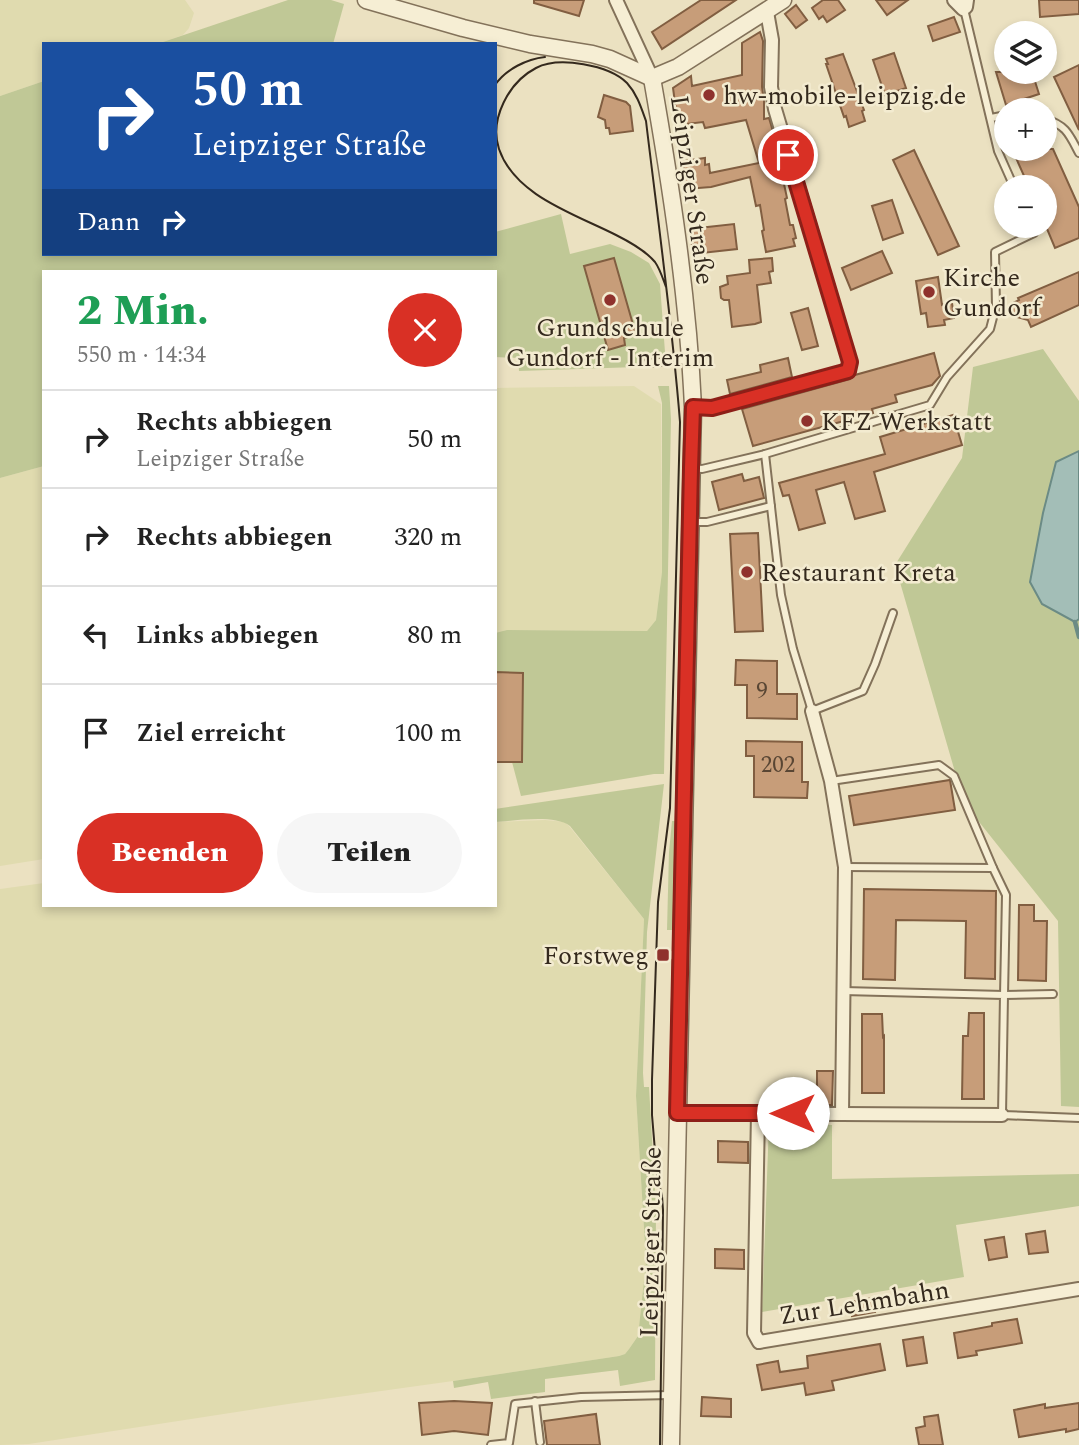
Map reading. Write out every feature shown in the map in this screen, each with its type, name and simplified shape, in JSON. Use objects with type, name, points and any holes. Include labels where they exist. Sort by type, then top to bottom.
[{"type":"street","name":"Leipziger Straße","points":[[616,0],[652,78],[671,196],[691,359],[693,407],[671,1445]]},
{"type":"street","points":[[375,1],[463,29],[610,59],[652,78],[678,67],[783,0]]},
{"type":"street","points":[[693,407],[712,408],[848,371],[850,362],[775,109],[771,87],[772,40],[767,12]]},
{"type":"street","points":[[812,710],[831,781],[845,867],[842,1114]]},
{"type":"street","points":[[677,1113],[793,1111],[1002,1115]]},
{"type":"street","name":"Zur Lehmbahn","points":[[758,1113],[754,1333],[759,1342],[1079,1289]]},
{"type":"lane","points":[[962,3],[998,151],[1009,175]]},
{"type":"lane","points":[[1057,123],[1070,135],[1079,153]]},
{"type":"lane","points":[[691,468],[702,469],[765,454],[930,405],[947,377],[990,329],[996,306],[995,252],[1024,238]]},
{"type":"lane","points":[[648,363],[691,359]]},
{"type":"lane","points":[[765,454],[781,595],[793,649],[812,710],[863,691],[893,613]]},
{"type":"lane","points":[[690,522],[707,522],[771,506]]},
{"type":"lane","points":[[831,781],[939,765],[954,776],[1006,895],[1002,1115],[1079,1118]]},
{"type":"lane","points":[[845,867],[993,868]]},
{"type":"lane","points":[[843,991],[1053,994]]},
{"type":"lane","points":[[491,1445],[509,1443],[515,1404],[582,1397],[672,1394]]},
{"type":"lane","points":[[535,1401],[540,1442]]},
{"type":"shaded area","points":[[0,0],[185,0],[194,13],[189,28],[183,35],[163,42],[42,42],[42,82],[0,96]]},
{"type":"shaded area","points":[[634,386],[661,404],[662,572],[656,620],[647,631],[507,630],[497,632],[497,388]]},
{"type":"shaded area","points":[[42,467],[42,859],[0,866],[0,478]]},
{"type":"shaded area","points":[[497,822],[565,822],[644,919],[636,1096],[646,1262],[638,1336],[625,1354],[29,1444],[0,1445],[0,889],[42,883],[42,907],[497,907]]},
{"type":"green space","points":[[288,0],[331,0],[344,4],[334,42],[163,42]]},
{"type":"green space","points":[[42,82],[42,256],[497,256],[497,231],[561,214],[570,254],[610,244],[649,263],[660,284],[666,366],[519,371],[518,358],[497,357],[497,270],[42,270],[42,467],[0,478],[0,96]]},
{"type":"green space","points":[[1043,349],[1079,401],[1079,451],[1056,463],[1075,622],[1079,619],[1079,1107],[1061,1106],[1058,921],[964,803],[895,565],[962,458],[973,367]]},
{"type":"green space","points":[[658,386],[669,386],[671,419],[664,774],[521,796],[512,762],[522,761],[523,673],[497,672],[497,632],[507,630],[647,631],[656,620],[662,572],[662,403]]},
{"type":"green space","points":[[664,784],[647,932],[643,1073],[644,1087],[649,1087],[656,1208],[655,1380],[620,1386],[618,1370],[545,1379],[545,1392],[491,1399],[488,1382],[454,1388],[453,1381],[625,1354],[638,1336],[646,1262],[636,1096],[644,919],[570,826],[544,819],[497,822],[497,809]]},
{"type":"green space","points":[[672,821],[676,821],[673,930],[667,930],[669,852]]},
{"type":"green space","points":[[769,1123],[832,1125],[832,1179],[1079,1174],[1079,1206],[956,1225],[964,1277],[762,1312]]},
{"type":"water","points":[[1079,451],[1079,619],[1075,622],[1042,604],[1030,582],[1056,462]]},
{"type":"building","points":[[534,0],[584,0],[579,16],[534,3]]},
{"type":"building","points":[[701,0],[736,0],[662,49],[652,32]]},
{"type":"building","points":[[823,0],[838,0],[845,10],[827,22],[823,16],[819,19],[812,8]]},
{"type":"building","points":[[876,0],[908,0],[887,15]]},
{"type":"building","points":[[1039,0],[1079,0],[1079,14],[1040,17]]},
{"type":"building","points":[[796,5],[807,20],[796,28],[785,14]]},
{"type":"building","points":[[954,17],[960,32],[933,41],[928,26]]},
{"type":"building","points":[[760,32],[763,41],[764,119],[769,118],[784,169],[781,170],[787,198],[785,199],[790,225],[793,225],[796,238],[793,239],[795,246],[766,252],[760,205],[756,206],[750,177],[711,187],[686,189],[683,161],[705,158],[705,165],[709,164],[710,173],[759,163],[746,120],[705,128],[703,122],[678,125],[673,88],[691,76],[692,86],[742,75],[742,43]]},
{"type":"building","points":[[894,53],[906,88],[885,95],[873,60]]},
{"type":"building","points":[[843,54],[864,110],[865,121],[849,127],[826,64],[826,59]]},
{"type":"building","points":[[1079,65],[1079,130],[1057,83],[1057,76]]},
{"type":"building","points":[[1000,84],[1036,84],[1039,94],[1027,98],[1004,98]]},
{"type":"building","points":[[604,95],[626,102],[630,106],[633,131],[610,134],[605,120],[598,117]]},
{"type":"building","points":[[914,150],[959,246],[938,255],[893,160]]},
{"type":"building","points":[[1057,158],[1079,207],[1079,238],[1055,248],[1051,238],[1057,238],[1057,175],[1024,175],[1017,161],[1057,161]]},
{"type":"building","points":[[892,200],[903,233],[883,240],[872,206]]},
{"type":"building","points":[[734,224],[737,249],[693,254],[690,229]]},
{"type":"building","points":[[882,251],[892,273],[851,290],[842,268]]},
{"type":"building","name":"Grundschule Gundorf - Interim","points":[[614,258],[636,335],[624,338],[625,345],[608,350],[584,266]]},
{"type":"building","points":[[772,258],[773,271],[769,272],[771,283],[757,285],[761,322],[732,327],[729,300],[721,298],[720,287],[728,284],[727,276],[750,273],[749,260]]},
{"type":"building","points":[[1079,272],[1079,305],[1031,327],[1028,320],[1013,316],[1009,309],[1018,298]]},
{"type":"building","name":"Kirche Gundorf","points":[[938,277],[942,305],[952,303],[954,318],[944,320],[945,325],[928,327],[926,313],[921,314],[916,281]]},
{"type":"building","points":[[808,308],[818,346],[802,350],[791,313]]},
{"type":"building","points":[[934,353],[940,376],[932,385],[895,395],[897,402],[872,409],[873,413],[753,446],[742,409]]},
{"type":"building","points":[[788,358],[792,377],[730,394],[727,380],[761,372],[760,365]]},
{"type":"building","points":[[953,415],[962,445],[874,472],[885,511],[855,519],[844,482],[816,490],[825,523],[799,530],[789,495],[783,496],[779,483],[885,454],[880,437]]},
{"type":"building","points":[[742,474],[744,481],[759,477],[764,498],[719,510],[712,482]]},
{"type":"building","points":[[758,533],[763,631],[735,632],[730,534]]},
{"type":"building","points":[[736,660],[777,661],[777,694],[797,694],[797,719],[747,718],[747,685],[735,685]]},
{"type":"building","points":[[497,672],[523,673],[522,762],[497,762]]},
{"type":"building","points":[[746,741],[802,742],[802,782],[808,782],[807,798],[754,797],[754,756],[746,756]]},
{"type":"building","points":[[950,780],[955,810],[854,825],[849,796]]},
{"type":"building","points":[[864,889],[996,891],[995,979],[965,978],[966,921],[896,920],[895,980],[863,979]]},
{"type":"building","points":[[1019,905],[1034,905],[1034,921],[1047,921],[1046,981],[1018,980]]},
{"type":"building","points":[[969,1013],[984,1013],[984,1099],[962,1099],[963,1036],[968,1036]]},
{"type":"building","points":[[862,1014],[882,1014],[884,1093],[862,1093]]},
{"type":"building","points":[[817,1071],[833,1071],[832,1105],[817,1105]]},
{"type":"building","points":[[718,1141],[748,1142],[748,1163],[718,1162]]},
{"type":"building","points":[[1045,1231],[1048,1252],[1029,1254],[1026,1234]]},
{"type":"building","points":[[1004,1237],[1007,1257],[989,1260],[985,1240]]},
{"type":"building","points":[[715,1249],[744,1250],[744,1269],[715,1268]]},
{"type":"building","points":[[873,1298],[875,1312],[852,1316],[850,1302]]},
{"type":"building","points":[[1017,1319],[1022,1343],[976,1351],[977,1355],[958,1358],[954,1333]]},
{"type":"building","points":[[923,1337],[927,1363],[907,1366],[903,1340]]},
{"type":"building","points":[[880,1344],[885,1370],[832,1381],[834,1390],[806,1395],[804,1383],[762,1390],[757,1365],[778,1361],[780,1372],[808,1368],[807,1356]]},
{"type":"building","points":[[702,1397],[731,1399],[731,1417],[701,1416]]},
{"type":"building","points":[[419,1403],[492,1403],[488,1435],[454,1431],[422,1435]]},
{"type":"building","points":[[1079,1403],[1079,1429],[1019,1437],[1014,1410],[1045,1404],[1045,1408]]},
{"type":"building","points":[[596,1414],[600,1445],[547,1445],[544,1421]]},
{"type":"building","points":[[938,1415],[943,1445],[919,1445],[916,1428],[925,1426],[924,1417]]},
{"type":"waterway","points":[[1075,622],[1079,637]]},
{"type":"tram line","points":[[497,83],[517,66],[545,57]]},
{"type":"tram line","points":[[660,1445],[663,1210],[657,1175],[652,1080],[658,902],[670,808],[680,422],[677,384],[664,271],[646,121],[638,101],[627,83],[596,67],[570,63],[546,64],[526,74],[510,92],[499,114],[497,137],[499,149],[507,165],[518,179],[548,202],[642,250],[655,262],[660,271],[666,287]]},
{"type":"place","name":"hw-mobile-leipzig.de","points":[[709,95]]},
{"type":"place","name":"Kirche Gundorf","points":[[929,292]]},
{"type":"place","name":"Grundschule Gundorf - Interim","points":[[610,300]]},
{"type":"place","name":"KFZ Werkstatt","points":[[807,421]]},
{"type":"place","name":"Restaurant Kreta","points":[[747,572]]},
{"type":"place","name":"Forstweg","points":[[663,955]]},
{"type":"route","points":[[788,155],[850,362],[848,371],[712,408],[693,407],[677,1113],[793,1113]]}]
